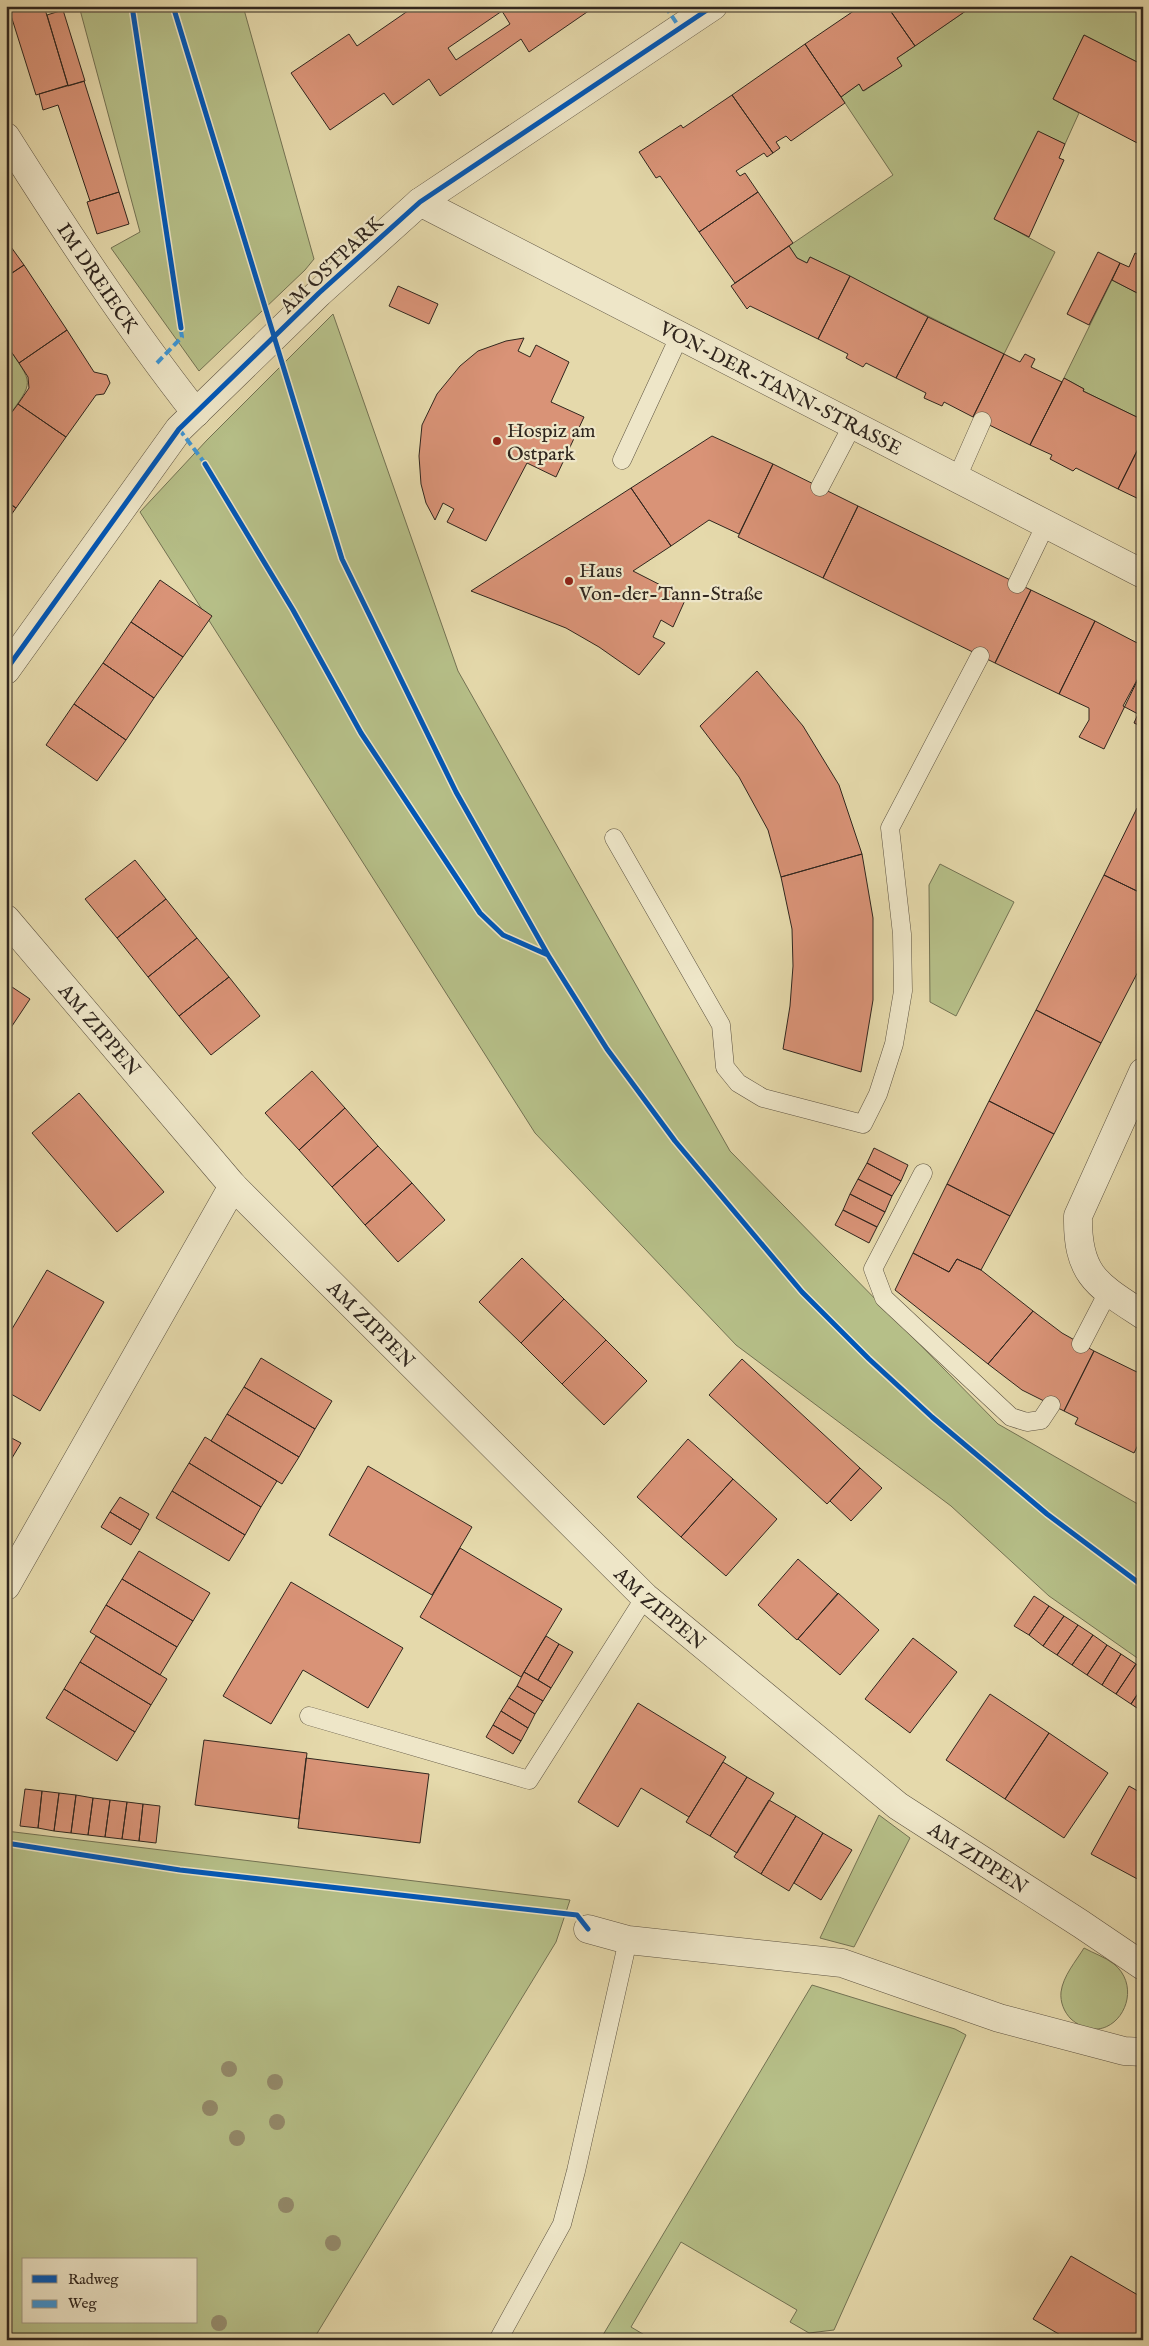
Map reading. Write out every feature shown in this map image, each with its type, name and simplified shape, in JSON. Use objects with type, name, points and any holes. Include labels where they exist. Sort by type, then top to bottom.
[{"type":"street","name":"AM OSTPARK","points":[[6,670],[179,429],[319,293],[420,202],[713,6]]},
{"type":"street","name":"IM DREIECK","points":[[6,138],[87,264],[157,363],[200,409]]},
{"type":"street","name":"VON-DER-TANN-STRASSE","points":[[420,202],[1045,526],[1143,574]]},
{"type":"street","name":"AM ZIPPEN","points":[[6,919],[233,1186],[645,1597],[898,1806],[1143,1966]]},
{"type":"street","points":[[1143,1072],[1078,1216],[1077,1242],[1087,1270],[1108,1292],[1143,1315]]},
{"type":"street","points":[[6,1586],[233,1186]]},
{"type":"street","points":[[588,1929],[628,1940],[842,1963],[999,2018],[1124,2051],[1143,2052]]},
{"type":"lane","points":[[622,460],[679,337]]},
{"type":"lane","points":[[956,480],[982,421]]},
{"type":"lane","points":[[820,488],[852,426]]},
{"type":"lane","points":[[1017,584],[1045,526]]},
{"type":"lane","points":[[614,838],[721,1025],[725,1067],[738,1083],[763,1098],[863,1124],[878,1094],[894,1044],[902,991],[902,934],[890,828],[980,656]]},
{"type":"lane","points":[[923,1173],[873,1269],[884,1298],[1011,1417],[1027,1422],[1040,1420],[1051,1405]]},
{"type":"lane","points":[[1081,1344],[1108,1292]]},
{"type":"lane","points":[[309,1716],[529,1780],[645,1597]]},
{"type":"lane","points":[[498,2340],[562,2224],[576,2171],[628,1940]]},
{"type":"green space","points":[[79,6],[243,6],[314,259],[305,270],[199,371],[111,248],[140,232]]},
{"type":"green space","points":[[973,6],[1143,6],[1143,65],[1084,35],[1053,99],[1079,113],[1065,144],[1038,132],[995,219],[1055,252],[1004,354],[810,257],[807,263],[797,258],[789,246],[893,175],[841,97],[859,84],[864,91],[901,66],[897,58]]},
{"type":"green space","points":[[1112,280],[1143,296],[1143,420],[1083,391],[1084,389],[1064,378]]},
{"type":"green space","points":[[333,314],[458,671],[730,1151],[998,1424],[1143,1507],[1143,1662],[1049,1596],[951,1506],[736,1345],[535,1133],[140,512],[207,440]]},
{"type":"green space","points":[[6,344],[22,368],[27,382],[22,397],[6,420]]},
{"type":"green space","points":[[940,864],[1014,902],[956,1016],[930,1002],[929,885]]},
{"type":"green space","points":[[879,1815],[910,1838],[854,1947],[820,1938]]},
{"type":"green space","points":[[6,1831],[570,1900],[556,1942],[313,2340],[6,2340]]},
{"type":"green space","points":[[1084,1948],[1114,1964],[1124,1976],[1128,1990],[1126,2003],[1120,2015],[1111,2024],[1099,2029],[1085,2028],[1071,2019],[1064,2010],[1061,1999],[1064,1980]]},
{"type":"green space","points":[[812,1985],[955,2029],[966,2035],[834,2330],[809,2333],[790,2322],[797,2310],[681,2242],[631,2327],[653,2340],[600,2340]]},
{"type":"building","points":[[8,6],[44,6],[68,85],[36,95]]},
{"type":"building","points":[[415,6],[587,6],[590,10],[529,52],[521,39],[440,96],[429,79],[393,105],[384,93],[330,130],[291,73],[349,34],[357,46]],"holes":[[[502,11],[510,24],[456,60],[448,48]]]},
{"type":"building","points":[[861,6],[887,6],[915,46],[897,58],[902,66],[863,91],[859,84],[841,97],[805,44]]},
{"type":"building","points":[[887,6],[973,6],[915,46]]},
{"type":"building","points":[[63,10],[85,81],[68,86],[47,15]]},
{"type":"building","points":[[1084,35],[1143,65],[1143,146],[1053,99]]},
{"type":"building","points":[[805,44],[845,103],[791,141],[786,136],[776,142],[780,148],[773,153],[732,95]]},
{"type":"building","points":[[84,81],[119,192],[90,201],[58,105],[43,110],[39,94]]},
{"type":"building","points":[[732,95],[773,153],[767,157],[764,153],[736,171],[740,176],[745,173],[758,192],[699,232],[660,176],[656,178],[639,152],[681,125],[683,128]]},
{"type":"building","points":[[1038,131],[1065,144],[1059,158],[1064,160],[1029,237],[994,219]]},
{"type":"building","points":[[119,192],[129,224],[97,234],[87,202]]},
{"type":"building","points":[[758,192],[793,243],[735,283],[699,232]]},
{"type":"building","points":[[6,240],[24,265],[6,277]]},
{"type":"building","points":[[789,246],[797,258],[807,263],[810,257],[850,276],[818,339],[750,306],[747,309],[731,286]]},
{"type":"building","points":[[1098,252],[1120,263],[1089,325],[1067,314]]},
{"type":"building","points":[[1135,253],[1143,257],[1143,296],[1112,280],[1120,263],[1129,267]]},
{"type":"building","points":[[24,265],[67,330],[19,363],[6,344],[6,277]]},
{"type":"building","points":[[850,276],[928,317],[896,378],[866,363],[863,367],[846,358],[848,354],[818,339]]},
{"type":"building","points":[[398,286],[438,304],[429,324],[389,306]]},
{"type":"building","points":[[928,317],[1004,354],[973,417],[944,402],[942,406],[924,398],[926,393],[896,378]]},
{"type":"building","points":[[67,330],[94,372],[107,375],[110,383],[104,394],[96,395],[66,437],[18,404],[29,388],[28,377],[19,363]]},
{"type":"building","name":"Hospiz am Ostpark","points":[[524,338],[518,351],[530,357],[536,345],[569,362],[551,402],[584,417],[556,477],[527,463],[486,541],[447,522],[454,509],[443,503],[435,520],[426,503],[421,484],[419,456],[422,425],[437,394],[460,366],[478,351],[506,341]]},
{"type":"building","points":[[1004,354],[1020,362],[1025,354],[1035,359],[1031,367],[1062,382],[1030,445],[973,417]]},
{"type":"building","points":[[1064,378],[1084,389],[1083,391],[1143,420],[1143,439],[1118,489],[1076,468],[1073,471],[1050,459],[1052,455],[1030,445]]},
{"type":"building","points":[[18,404],[66,437],[16,508],[6,501],[6,420]]},
{"type":"building","points":[[712,436],[773,464],[739,534],[709,520],[671,546],[631,488]]},
{"type":"building","points":[[1143,439],[1143,501],[1118,489]]},
{"type":"building","points":[[773,464],[858,506],[823,578],[738,537]]},
{"type":"building","name":"Haus Von-der-Tann-Straße","points":[[631,488],[671,546],[633,571],[686,598],[673,627],[661,620],[653,637],[665,643],[639,675],[599,647],[566,628],[471,591]]},
{"type":"building","points":[[6,501],[16,508],[6,522]]},
{"type":"building","points":[[858,506],[1031,590],[995,663],[823,578]]},
{"type":"building","points":[[160,580],[212,616],[183,657],[131,622]]},
{"type":"building","points":[[1031,590],[1095,621],[1059,694],[995,663]]},
{"type":"building","points":[[1095,621],[1143,646],[1143,669],[1104,749],[1079,737],[1089,720],[1089,708],[1059,694]]},
{"type":"building","points":[[131,622],[183,657],[154,698],[103,663]]},
{"type":"building","points":[[103,663],[154,698],[126,740],[74,704]]},
{"type":"building","points":[[1143,669],[1143,727],[1134,723],[1138,714],[1123,706]]},
{"type":"building","points":[[757,671],[803,726],[839,785],[862,854],[781,877],[768,830],[739,777],[700,726]]},
{"type":"building","points":[[74,704],[126,740],[97,781],[46,745]]},
{"type":"building","points":[[1137,808],[1143,810],[1143,894],[1104,875]]},
{"type":"building","points":[[862,854],[873,918],[873,1000],[861,1072],[783,1049],[790,1006],[793,966],[792,929],[781,877]]},
{"type":"building","points":[[135,860],[166,899],[117,938],[85,899]]},
{"type":"building","points":[[1104,875],[1143,894],[1143,962],[1101,1043],[1036,1010]]},
{"type":"building","points":[[166,899],[197,938],[148,977],[117,938]]},
{"type":"building","points":[[197,938],[229,977],[179,1016],[148,977]]},
{"type":"building","points":[[229,977],[260,1016],[211,1055],[179,1016]]},
{"type":"building","points":[[6,983],[30,999],[6,1035]]},
{"type":"building","points":[[1036,1010],[1101,1043],[1054,1134],[989,1101]]},
{"type":"building","points":[[312,1071],[345,1108],[299,1150],[265,1113]]},
{"type":"building","points":[[79,1093],[164,1192],[117,1232],[32,1133]]},
{"type":"building","points":[[989,1101],[1054,1134],[1010,1216],[947,1184]]},
{"type":"building","points":[[345,1108],[378,1146],[332,1187],[299,1150]]},
{"type":"building","points":[[378,1146],[412,1183],[365,1225],[332,1187]]},
{"type":"building","points":[[874,1148],[908,1165],[901,1181],[867,1163]]},
{"type":"building","points":[[867,1163],[901,1181],[892,1196],[858,1179]]},
{"type":"building","points":[[858,1179],[892,1196],[885,1212],[850,1194]]},
{"type":"building","points":[[412,1183],[445,1220],[398,1262],[365,1225]]},
{"type":"building","points":[[947,1184],[1010,1216],[981,1270],[957,1259],[949,1272],[913,1253]]},
{"type":"building","points":[[850,1194],[885,1212],[877,1227],[843,1210]]},
{"type":"building","points":[[843,1210],[877,1227],[869,1243],[835,1225]]},
{"type":"building","points":[[913,1253],[949,1272],[957,1259],[981,1270],[1033,1311],[988,1364],[895,1290]]},
{"type":"building","points":[[522,1258],[564,1299],[521,1343],[479,1302]]},
{"type":"building","points":[[47,1270],[104,1302],[40,1411],[6,1391],[6,1339]]},
{"type":"building","points":[[564,1299],[606,1340],[562,1384],[521,1343]]},
{"type":"building","points":[[1033,1311],[1062,1333],[1094,1351],[1064,1411],[1022,1390],[988,1364]]},
{"type":"building","points":[[606,1340],[647,1381],[604,1425],[562,1384]]},
{"type":"building","points":[[1094,1351],[1143,1375],[1143,1435],[1134,1453],[1075,1424],[1078,1418],[1064,1411]]},
{"type":"building","points":[[261,1358],[332,1401],[315,1429],[244,1387]]},
{"type":"building","points":[[742,1359],[860,1468],[827,1504],[709,1395]]},
{"type":"building","points":[[244,1387],[315,1429],[299,1457],[227,1414]]},
{"type":"building","points":[[227,1414],[299,1457],[282,1484],[211,1441]]},
{"type":"building","points":[[6,1435],[21,1443],[6,1468]]},
{"type":"building","points":[[1143,1435],[1143,1447],[1138,1445]]},
{"type":"building","points":[[205,1437],[277,1481],[261,1507],[189,1463]]},
{"type":"building","points":[[688,1439],[733,1479],[681,1537],[637,1497]]},
{"type":"building","points":[[189,1463],[261,1507],[245,1535],[172,1491]]},
{"type":"building","points":[[368,1466],[472,1527],[432,1595],[329,1535]]},
{"type":"building","points":[[860,1468],[882,1488],[851,1521],[830,1501]]},
{"type":"building","points":[[733,1479],[777,1519],[726,1576],[681,1537]]},
{"type":"building","points":[[172,1491],[245,1535],[229,1561],[156,1518]]},
{"type":"building","points":[[120,1497],[149,1514],[140,1530],[110,1512]]},
{"type":"building","points":[[110,1512],[140,1530],[131,1545],[101,1527]]},
{"type":"building","points":[[460,1548],[562,1609],[521,1677],[420,1617]]},
{"type":"building","points":[[139,1551],[210,1593],[193,1621],[122,1579]]},
{"type":"building","points":[[798,1559],[838,1594],[797,1640],[758,1605]]},
{"type":"building","points":[[122,1579],[193,1621],[177,1647],[106,1605]]},
{"type":"building","points":[[291,1582],[403,1648],[368,1708],[303,1670],[271,1724],[223,1696]]},
{"type":"building","points":[[838,1593],[879,1630],[840,1675],[798,1639]]},
{"type":"building","points":[[1034,1596],[1049,1606],[1029,1635],[1014,1626]]},
{"type":"building","points":[[106,1605],[177,1647],[160,1675],[90,1632]]},
{"type":"building","points":[[1049,1606],[1064,1616],[1043,1646],[1029,1635]]},
{"type":"building","points":[[1064,1616],[1078,1625],[1057,1655],[1043,1646]]},
{"type":"building","points":[[1078,1625],[1093,1635],[1072,1665],[1057,1655]]},
{"type":"building","points":[[1093,1635],[1107,1645],[1087,1675],[1072,1665]]},
{"type":"building","points":[[96,1636],[167,1679],[151,1705],[80,1662]]},
{"type":"building","points":[[546,1636],[559,1644],[538,1680],[524,1672]]},
{"type":"building","points":[[913,1638],[957,1672],[910,1733],[865,1699]]},
{"type":"building","points":[[559,1644],[573,1652],[551,1688],[538,1680]]},
{"type":"building","points":[[1107,1645],[1121,1654],[1102,1685],[1087,1675]]},
{"type":"building","points":[[1121,1654],[1136,1664],[1116,1694],[1102,1685]]},
{"type":"building","points":[[80,1662],[151,1705],[135,1732],[64,1689]]},
{"type":"building","points":[[1136,1664],[1143,1669],[1143,1686],[1131,1704],[1116,1694]]},
{"type":"building","points":[[524,1672],[551,1688],[543,1701],[517,1686]]},
{"type":"building","points":[[517,1686],[543,1701],[535,1714],[509,1698]]},
{"type":"building","points":[[1143,1686],[1143,1712],[1131,1704]]},
{"type":"building","points":[[64,1689],[135,1732],[117,1761],[46,1718]]},
{"type":"building","points":[[990,1694],[1049,1733],[1005,1799],[946,1760]]},
{"type":"building","points":[[509,1698],[535,1714],[528,1728],[501,1711]]},
{"type":"building","points":[[638,1703],[726,1757],[689,1817],[641,1788],[618,1827],[578,1802]]},
{"type":"building","points":[[501,1711],[528,1728],[521,1741],[493,1725]]},
{"type":"building","points":[[493,1725],[521,1741],[513,1754],[486,1737]]},
{"type":"building","points":[[1049,1733],[1108,1773],[1064,1838],[1005,1799]]},
{"type":"building","points":[[204,1740],[307,1753],[299,1819],[195,1805]]},
{"type":"building","points":[[306,1758],[429,1774],[420,1843],[298,1828]]},
{"type":"building","points":[[723,1762],[747,1777],[710,1836],[686,1822]]},
{"type":"building","points":[[747,1777],[774,1793],[737,1853],[710,1836]]},
{"type":"building","points":[[1129,1786],[1143,1794],[1143,1882],[1091,1854]]},
{"type":"building","points":[[25,1789],[42,1791],[38,1828],[20,1826]]},
{"type":"building","points":[[42,1791],[59,1793],[54,1831],[38,1828]]},
{"type":"building","points":[[59,1793],[76,1795],[71,1833],[54,1831]]},
{"type":"building","points":[[76,1795],[93,1798],[88,1835],[71,1833]]},
{"type":"building","points":[[93,1798],[110,1800],[105,1837],[88,1835]]},
{"type":"building","points":[[110,1800],[127,1802],[122,1839],[105,1837]]},
{"type":"building","points":[[769,1800],[796,1816],[761,1874],[734,1857]]},
{"type":"building","points":[[127,1802],[143,1804],[139,1841],[122,1839]]},
{"type":"building","points":[[143,1804],[160,1806],[156,1843],[139,1841]]},
{"type":"building","points":[[796,1816],[823,1833],[789,1891],[761,1874]]},
{"type":"building","points":[[823,1833],[852,1850],[821,1900],[794,1883]]},
{"type":"building","points":[[1071,2256],[1143,2298],[1143,2340],[1069,2340],[1033,2319]]},
{"type":"marked path","points":[[665,6],[680,28]]},
{"type":"marked path","points":[[157,363],[182,337],[180,325]]},
{"type":"marked path","points":[[179,429],[207,466]]},
{"type":"cycle path","points":[[132,6],[181,328]]},
{"type":"cycle path","points":[[173,6],[342,559],[456,792],[548,955],[607,1049],[675,1141],[802,1292],[869,1359],[932,1417],[1047,1514],[1143,1586]]},
{"type":"cycle path","points":[[6,670],[179,429],[319,293],[420,202],[713,6]]},
{"type":"cycle path","points":[[205,464],[293,610],[361,733],[480,913],[503,935],[548,955]]},
{"type":"cycle path","points":[[6,1843],[180,1870],[577,1915],[588,1929]]},
{"type":"place","name":"Hospiz am Ostpark","points":[[497,441]]},
{"type":"place","name":"Haus Von-der-Tann-Straße","points":[[569,581]]}]
